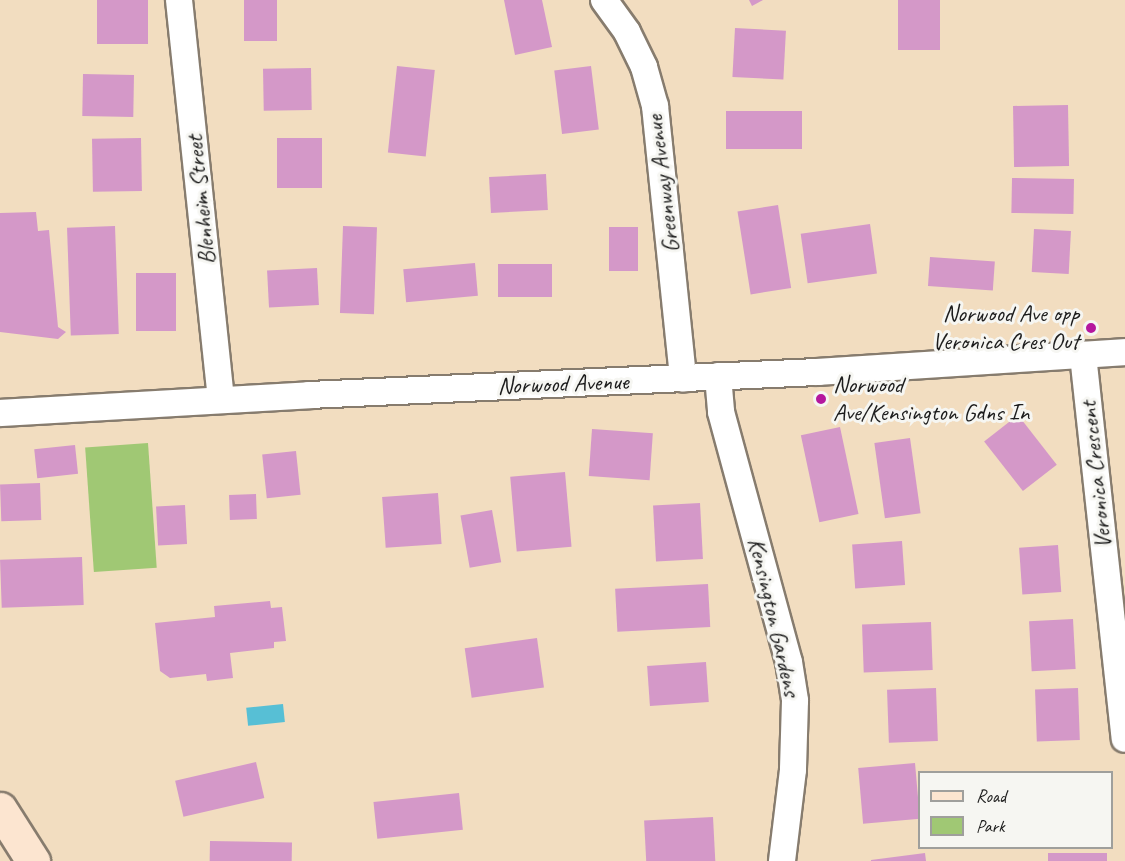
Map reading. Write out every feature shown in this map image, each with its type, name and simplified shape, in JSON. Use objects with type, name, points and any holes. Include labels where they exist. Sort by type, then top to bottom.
[{"type":"street","name":"Blenheim Street","points":[[179,0],[221,400]]},
{"type":"street","name":"Greenway Avenue","points":[[604,0],[632,40],[654,106],[683,379]]},
{"type":"street","name":"Norwood Avenue","points":[[0,413],[221,400],[683,379],[1125,352]]},
{"type":"street","name":"Veronica Crescent","points":[[1083,355],[1125,739]]},
{"type":"street","name":"Kensington Gardens","points":[[718,376],[721,412],[789,662],[795,701],[793,770],[783,861]]},
{"type":"street","points":[[0,809],[33,861]]},
{"type":"green space","points":[[148,443],[157,568],[94,572],[85,447]]},
{"type":"water","points":[[283,704],[285,722],[248,726],[246,708]]},
{"type":"building","points":[[97,0],[148,0],[148,44],[97,44]]},
{"type":"building","points":[[244,0],[277,0],[277,41],[244,41]]},
{"type":"building","points":[[504,0],[542,0],[552,47],[515,55]]},
{"type":"building","points":[[749,0],[763,0],[752,6]]},
{"type":"building","points":[[898,0],[940,0],[940,50],[898,50]]},
{"type":"building","points":[[735,28],[786,31],[783,80],[732,77]]},
{"type":"building","points":[[397,66],[435,70],[426,156],[388,153]]},
{"type":"building","points":[[591,66],[599,130],[562,134],[554,71]]},
{"type":"building","points":[[311,68],[312,110],[264,111],[263,69]]},
{"type":"building","points":[[83,74],[134,75],[133,117],[82,116]]},
{"type":"building","points":[[1068,105],[1069,166],[1014,167],[1013,106]]},
{"type":"building","points":[[726,111],[802,111],[802,149],[726,149]]},
{"type":"building","points":[[141,138],[142,191],[93,192],[92,139]]},
{"type":"building","points":[[277,138],[322,138],[322,188],[277,188]]},
{"type":"building","points":[[546,174],[548,210],[491,213],[489,177]]},
{"type":"building","points":[[1012,178],[1074,179],[1073,214],[1011,213]]},
{"type":"building","points":[[778,205],[791,288],[751,294],[738,211]]},
{"type":"building","points":[[36,212],[38,231],[49,230],[58,327],[66,332],[58,339],[0,332],[0,213]]},
{"type":"building","points":[[870,224],[877,274],[808,283],[801,234]]},
{"type":"building","points":[[115,226],[119,334],[71,336],[67,228]]},
{"type":"building","points":[[343,226],[377,227],[374,314],[340,313]]},
{"type":"building","points":[[609,227],[638,227],[638,271],[609,271]]},
{"type":"building","points":[[1034,229],[1071,231],[1069,274],[1032,272]]},
{"type":"building","points":[[930,257],[995,262],[993,290],[928,286]]},
{"type":"building","points":[[475,263],[478,296],[406,302],[403,269]]},
{"type":"building","points":[[498,264],[552,264],[552,297],[498,297]]},
{"type":"building","points":[[317,268],[319,305],[269,308],[267,271]]},
{"type":"building","points":[[136,273],[176,273],[176,331],[136,331]]},
{"type":"building","points":[[1018,415],[1057,465],[1023,491],[984,441]]},
{"type":"building","points":[[840,427],[859,514],[819,522],[801,435]]},
{"type":"building","points":[[592,429],[653,433],[650,480],[589,476]]},
{"type":"building","points":[[910,438],[921,513],[885,518],[874,443]]},
{"type":"building","points":[[75,445],[78,474],[37,478],[34,449]]},
{"type":"building","points":[[296,451],[301,495],[267,498],[262,455]]},
{"type":"building","points":[[565,472],[572,547],[517,552],[510,477]]},
{"type":"building","points":[[40,483],[41,520],[1,521],[0,484]]},
{"type":"building","points":[[438,493],[442,544],[386,548],[382,497]]},
{"type":"building","points":[[256,494],[257,519],[230,520],[229,495]]},
{"type":"building","points":[[700,503],[703,559],[656,561],[653,505]]},
{"type":"building","points":[[185,505],[187,544],[158,545],[156,507]]},
{"type":"building","points":[[492,510],[501,562],[470,568],[460,516]]},
{"type":"building","points":[[902,541],[905,585],[855,588],[852,544]]},
{"type":"building","points":[[1058,545],[1061,592],[1022,595],[1019,548]]},
{"type":"building","points":[[82,557],[84,605],[2,608],[0,560]]},
{"type":"building","points":[[708,584],[710,627],[617,632],[615,589]]},
{"type":"building","points":[[270,601],[271,608],[282,607],[286,641],[274,642],[274,648],[230,653],[233,678],[207,681],[206,674],[170,678],[160,671],[155,623],[215,617],[214,606]]},
{"type":"building","points":[[1073,619],[1076,669],[1032,671],[1029,621]]},
{"type":"building","points":[[931,622],[933,670],[864,672],[862,624]]},
{"type":"building","points":[[537,638],[544,688],[472,698],[465,648]]},
{"type":"building","points":[[706,662],[709,702],[650,706],[647,666]]},
{"type":"building","points":[[936,688],[938,741],[889,743],[887,690]]},
{"type":"building","points":[[1078,688],[1080,740],[1037,741],[1035,690]]},
{"type":"building","points":[[256,762],[264,798],[183,817],[175,781]]},
{"type":"building","points":[[915,763],[918,819],[863,824],[858,768]]},
{"type":"building","points":[[459,793],[463,830],[377,839],[373,802]]},
{"type":"building","points":[[713,817],[715,861],[646,861],[644,821]]},
{"type":"building","points":[[210,841],[292,842],[292,861],[210,861]]},
{"type":"building","points":[[925,853],[926,861],[871,861],[871,860]]},
{"type":"building","points":[[1048,853],[1107,853],[1107,861],[1048,861]]},
{"type":"place","name":"Norwood Ave opp Veronica Cres Out","points":[[1091,328]]},
{"type":"place","name":"Norwood Ave/Kensington Gdns In","points":[[821,399]]}]
